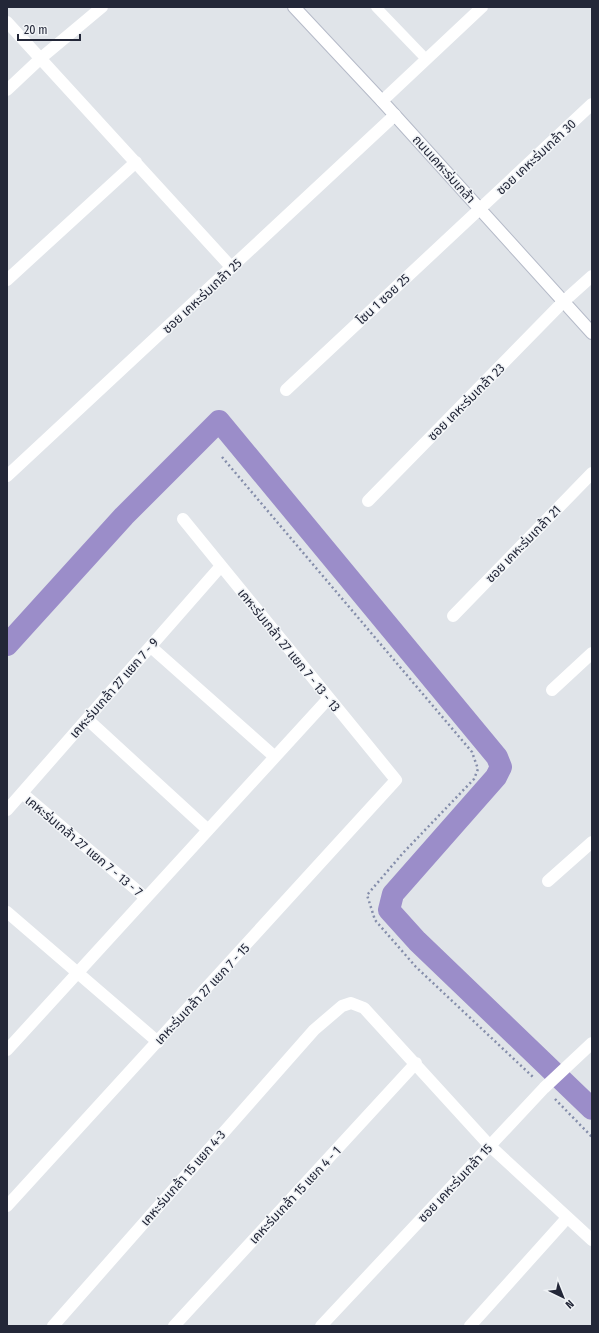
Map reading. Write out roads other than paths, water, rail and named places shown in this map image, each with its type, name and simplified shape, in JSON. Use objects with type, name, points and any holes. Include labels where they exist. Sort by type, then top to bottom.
[{"type":"street","points":[[7,90],[41,58],[102,7]]},
{"type":"street","name":"ถนนเคหะร่มเกล้า","points":[[294,7],[396,115],[592,333]]},
{"type":"street","points":[[382,101],[482,7]]},
{"type":"street","points":[[7,22],[232,268]]},
{"type":"street","name":"ซอย เคหะร่มเกล้า 30","points":[[480,209],[592,104]]},
{"type":"street","name":"ซอย เคหะร่มเกล้า 25","points":[[7,476],[396,115]]},
{"type":"street","points":[[7,280],[136,162]]},
{"type":"street","name":"โซน 1 ซอย 25","points":[[286,390],[480,209]]},
{"type":"street","name":"ซอย เคหะร่มเกล้า 23","points":[[368,501],[563,302],[592,276]]},
{"type":"street","name":"ซอย เคหะร่มเกล้า 21","points":[[453,616],[592,473]]},
{"type":"street","name":"เคหะร่มเกล้า 27 แยก 7 - 13 - 13","points":[[184,519],[396,780]]},
{"type":"street","name":"เคหะร่มเกล้า 27 แยก 7 - 9","points":[[7,810],[221,566]]},
{"type":"street","points":[[150,647],[275,757]]},
{"type":"street","points":[[552,690],[592,653]]},
{"type":"street","points":[[8,1047],[328,698]]},
{"type":"street","points":[[87,719],[208,830]]},
{"type":"street","name":"เคหะร่มเกล้า 27 แยก 7 - 15","points":[[7,1206],[396,780]]},
{"type":"street","name":"เคหะร่มเกล้า 27 แยก 7 - 13 - 7","points":[[22,793],[146,898]]},
{"type":"street","points":[[548,881],[592,842]]},
{"type":"street","points":[[7,912],[158,1042]]},
{"type":"street","name":"เคหะร่มเกล้า 15 แยก 4-3","points":[[53,1326],[314,1030],[342,1006],[351,1003],[364,1008],[416,1063]]},
{"type":"street","name":"ซอย เคหะร่มเกล้า 15","points":[[321,1326],[547,1086],[592,1043]]},
{"type":"street","points":[[416,1063],[490,1146],[592,1240]]},
{"type":"street","name":"เคหะร่มเกล้า 15 แยก 4 - 1","points":[[174,1326],[416,1063]]},
{"type":"street","points":[[470,1326],[568,1218]]},
{"type":"lane","points":[[376,7],[426,59]]},
{"type":"waterway","points":[[7,645],[124,516],[219,421],[497,757],[501,767],[496,777],[393,894],[389,910],[417,941],[592,1109]]}]
